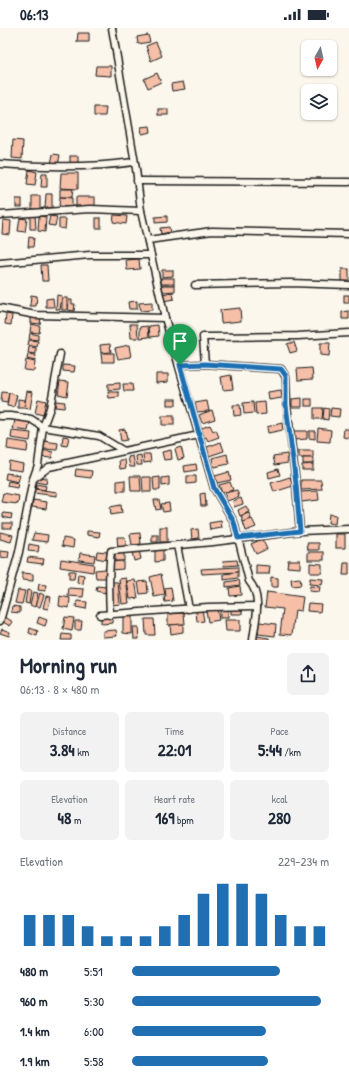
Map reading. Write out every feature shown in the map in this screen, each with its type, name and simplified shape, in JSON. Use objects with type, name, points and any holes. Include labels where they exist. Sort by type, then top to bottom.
[{"type":"street","points":[[112,28],[141,211],[165,318],[180,365],[214,488],[234,522],[249,581],[252,584],[257,598],[253,640]]},
{"type":"street","points":[[0,164],[24,164],[57,167],[110,165],[134,162]]},
{"type":"street","points":[[137,181],[349,182]]},
{"type":"street","points":[[0,215],[90,209],[141,211]]},
{"type":"street","points":[[148,240],[212,230],[349,234]]},
{"type":"street","points":[[0,263],[90,255],[151,255]]},
{"type":"street","points":[[196,284],[290,283],[349,285]]},
{"type":"street","points":[[0,308],[36,315],[165,318]]},
{"type":"street","points":[[205,364],[203,337],[298,336],[349,333]]},
{"type":"street","points":[[0,621],[19,552],[33,479],[38,465],[43,427],[50,408],[60,354]]},
{"type":"street","points":[[180,365],[205,364],[281,369],[286,376],[286,405],[296,484],[300,531]]},
{"type":"street","points":[[0,416],[31,419],[43,427],[99,436],[124,451]]},
{"type":"street","points":[[33,479],[49,467],[199,435]]},
{"type":"street","points":[[110,614],[109,580],[111,551],[213,542],[300,531],[349,529]]},
{"type":"street","points":[[177,545],[189,609]]},
{"type":"street","points":[[100,615],[257,606]]},
{"type":"building","points":[[78,33],[89,33],[89,42],[77,42]]},
{"type":"building","points":[[148,35],[150,42],[138,44],[137,37]]},
{"type":"building","points":[[156,42],[162,56],[151,61],[146,46]]},
{"type":"building","points":[[96,66],[111,66],[111,76],[95,75]]},
{"type":"building","points":[[157,73],[161,82],[148,88],[144,79]]},
{"type":"building","points":[[183,82],[185,89],[172,91],[171,84]]},
{"type":"building","points":[[94,107],[106,107],[105,116],[94,116]]},
{"type":"building","points":[[158,109],[168,109],[168,115],[158,115]]},
{"type":"building","points":[[150,126],[151,132],[142,134],[141,127]]},
{"type":"building","points":[[13,140],[23,141],[22,159],[12,158]]},
{"type":"building","points":[[53,154],[60,155],[58,165],[51,164]]},
{"type":"building","points":[[70,156],[78,156],[78,165],[70,165]]},
{"type":"building","points":[[29,170],[37,172],[35,185],[27,184]]},
{"type":"building","points":[[42,173],[47,173],[47,187],[41,187]]},
{"type":"building","points":[[61,173],[78,173],[78,189],[60,188]]},
{"type":"building","points":[[60,189],[73,189],[72,197],[60,197]]},
{"type":"building","points":[[46,194],[52,194],[52,208],[45,208]]},
{"type":"building","points":[[32,196],[40,196],[40,209],[32,209]]},
{"type":"building","points":[[60,197],[72,198],[72,207],[59,206]]},
{"type":"building","points":[[76,197],[95,197],[95,207],[76,207]]},
{"type":"building","points":[[16,199],[22,199],[22,207],[16,207]]},
{"type":"building","points":[[30,215],[35,215],[36,229],[30,229]]},
{"type":"building","points":[[114,215],[127,216],[126,224],[113,222]]},
{"type":"building","points":[[39,216],[46,217],[45,232],[38,231]]},
{"type":"building","points":[[50,216],[57,217],[55,226],[48,225]]},
{"type":"building","points":[[167,216],[167,222],[155,223],[155,217]]},
{"type":"building","points":[[20,218],[27,219],[25,232],[18,231]]},
{"type":"building","points":[[96,218],[101,218],[101,228],[96,228]]},
{"type":"building","points":[[59,219],[66,219],[65,229],[59,228]]},
{"type":"building","points":[[3,220],[11,221],[10,235],[2,234]]},
{"type":"building","points":[[169,227],[170,232],[161,234],[160,228]]},
{"type":"building","points":[[29,237],[34,238],[33,247],[28,247]]},
{"type":"building","points":[[139,259],[140,269],[127,270],[126,260]]},
{"type":"building","points":[[41,265],[47,265],[48,281],[42,281]]},
{"type":"building","points":[[342,269],[349,269],[349,282],[342,282]]},
{"type":"building","points":[[162,270],[173,270],[173,276],[162,277]]},
{"type":"building","points":[[161,278],[174,278],[174,284],[161,284]]},
{"type":"building","points":[[162,285],[175,285],[175,291],[163,292]]},
{"type":"building","points":[[173,292],[174,299],[163,301],[162,294]]},
{"type":"building","points":[[31,295],[37,296],[36,306],[30,306]]},
{"type":"building","points":[[57,295],[62,296],[60,310],[56,309]]},
{"type":"building","points":[[344,295],[349,295],[349,303],[344,303]]},
{"type":"building","points":[[53,298],[54,307],[46,307],[46,299]]},
{"type":"building","points":[[62,298],[67,298],[67,310],[62,310]]},
{"type":"building","points":[[69,300],[72,300],[72,304],[75,304],[74,311],[68,310]]},
{"type":"building","points":[[137,301],[137,309],[129,309],[128,302]]},
{"type":"building","points":[[152,302],[152,310],[140,311],[139,303]]},
{"type":"building","points":[[240,308],[241,321],[221,323],[220,310]]},
{"type":"building","points":[[349,311],[349,319],[342,319],[342,312]]},
{"type":"building","points":[[6,314],[12,315],[11,325],[5,324]]},
{"type":"building","points":[[31,316],[41,317],[40,324],[31,323]]},
{"type":"building","points":[[31,324],[40,326],[39,333],[30,332]]},
{"type":"building","points":[[130,324],[137,324],[138,338],[131,338]]},
{"type":"building","points":[[158,325],[159,336],[150,337],[149,326]]},
{"type":"building","points":[[148,326],[149,337],[140,338],[140,327]]},
{"type":"building","points":[[30,333],[38,335],[38,340],[29,339]]},
{"type":"building","points":[[29,340],[38,341],[37,347],[28,345]]},
{"type":"building","points":[[294,342],[297,351],[290,353],[287,344]]},
{"type":"building","points":[[320,343],[330,343],[329,356],[320,355]]},
{"type":"building","points":[[110,344],[111,352],[101,353],[100,345]]},
{"type":"building","points":[[129,345],[131,357],[118,359],[115,348]]},
{"type":"building","points":[[29,347],[36,348],[36,354],[28,353]]},
{"type":"building","points":[[101,353],[114,353],[114,362],[102,362]]},
{"type":"building","points":[[28,354],[36,355],[35,361],[27,359]]},
{"type":"building","points":[[26,360],[35,362],[34,371],[24,370]]},
{"type":"building","points":[[63,365],[75,366],[74,372],[63,371]]},
{"type":"building","points":[[312,368],[313,379],[298,380],[297,369]]},
{"type":"building","points":[[156,374],[168,374],[168,382],[156,383]]},
{"type":"building","points":[[231,375],[233,389],[223,390],[221,377]]},
{"type":"building","points":[[60,381],[69,382],[67,396],[58,394]]},
{"type":"building","points":[[120,383],[120,389],[108,390],[108,384]]},
{"type":"building","points":[[123,384],[132,384],[133,391],[124,391]]},
{"type":"building","points":[[281,390],[282,398],[269,400],[268,392]]},
{"type":"building","points":[[27,391],[33,392],[30,409],[24,408]]},
{"type":"building","points":[[2,392],[9,393],[7,403],[1,402]]},
{"type":"building","points":[[108,392],[119,392],[119,397],[109,398]]},
{"type":"building","points":[[9,393],[17,395],[14,407],[7,406]]},
{"type":"building","points":[[302,398],[302,407],[292,407],[292,399]]},
{"type":"building","points":[[18,399],[25,400],[24,408],[18,408]]},
{"type":"building","points":[[38,399],[46,401],[43,415],[35,413]]},
{"type":"building","points":[[167,399],[176,399],[176,405],[167,405]]},
{"type":"building","points":[[305,399],[312,399],[312,406],[305,406]]},
{"type":"building","points":[[56,401],[65,402],[64,408],[55,407]]},
{"type":"building","points":[[207,401],[209,411],[197,412],[195,403]]},
{"type":"building","points":[[253,402],[254,413],[244,414],[243,403]]},
{"type":"building","points":[[265,402],[266,414],[256,415],[255,403]]},
{"type":"building","points":[[233,405],[240,405],[241,415],[234,416]]},
{"type":"building","points":[[314,408],[323,408],[322,419],[314,419]]},
{"type":"building","points":[[324,408],[329,409],[328,420],[323,419]]},
{"type":"building","points":[[331,408],[340,409],[339,417],[330,416]]},
{"type":"building","points":[[212,410],[215,419],[202,423],[199,415]]},
{"type":"building","points":[[162,416],[174,416],[174,425],[162,425]]},
{"type":"building","points":[[15,420],[30,422],[28,431],[13,429]]},
{"type":"building","points":[[282,423],[283,430],[268,433],[267,427]]},
{"type":"building","points":[[210,425],[213,431],[216,430],[219,437],[208,441],[206,437],[203,439],[199,429]]},
{"type":"building","points":[[318,428],[331,430],[330,442],[317,441]]},
{"type":"building","points":[[125,429],[127,440],[121,441],[119,430]]},
{"type":"building","points":[[344,429],[349,429],[349,438],[343,437]]},
{"type":"building","points":[[12,431],[31,433],[30,441],[11,438]]},
{"type":"building","points":[[292,431],[307,431],[307,439],[293,440]]},
{"type":"building","points":[[309,431],[315,431],[315,439],[309,438]]},
{"type":"building","points":[[63,436],[69,437],[67,446],[62,445]]},
{"type":"building","points":[[8,440],[28,443],[27,452],[7,449]]},
{"type":"building","points":[[44,441],[58,443],[57,450],[43,449]]},
{"type":"building","points":[[221,442],[224,451],[209,456],[207,447]]},
{"type":"building","points":[[181,447],[184,458],[178,460],[175,449]]},
{"type":"building","points":[[41,450],[53,452],[52,458],[40,457]]},
{"type":"building","points":[[171,450],[172,459],[164,460],[162,452]]},
{"type":"building","points":[[299,451],[313,451],[313,458],[299,458]]},
{"type":"building","points":[[143,454],[150,454],[151,462],[144,463]]},
{"type":"building","points":[[227,454],[229,464],[214,467],[212,458]]},
{"type":"building","points":[[287,454],[288,463],[275,465],[273,456]]},
{"type":"building","points":[[141,455],[142,465],[137,465],[136,456]]},
{"type":"building","points":[[133,456],[135,467],[130,467],[128,457]]},
{"type":"building","points":[[303,458],[313,458],[313,464],[303,464]]},
{"type":"building","points":[[119,460],[125,460],[126,468],[120,469]]},
{"type":"building","points":[[9,461],[23,464],[22,471],[8,469]]},
{"type":"building","points":[[196,464],[197,470],[185,472],[184,466]]},
{"type":"building","points":[[313,464],[313,470],[302,470],[302,465]]},
{"type":"building","points":[[76,469],[92,471],[91,478],[75,476]]},
{"type":"building","points":[[278,469],[280,475],[269,478],[268,472]]},
{"type":"building","points":[[229,472],[231,480],[217,483],[215,476]]},
{"type":"building","points":[[6,473],[20,475],[18,482],[5,479]]},
{"type":"building","points":[[130,476],[140,476],[141,491],[131,491]]},
{"type":"building","points":[[187,476],[196,476],[196,483],[187,484]]},
{"type":"building","points":[[37,477],[47,478],[46,484],[36,482]]},
{"type":"building","points":[[142,477],[151,477],[151,492],[143,492]]},
{"type":"building","points":[[160,477],[160,490],[154,490],[153,478]]},
{"type":"building","points":[[169,477],[169,485],[162,486],[162,478]]},
{"type":"building","points":[[290,477],[293,486],[274,492],[271,483]]},
{"type":"building","points":[[125,480],[125,491],[117,491],[117,481]]},
{"type":"building","points":[[301,480],[321,480],[322,489],[301,490]]},
{"type":"building","points":[[8,481],[18,483],[17,488],[7,486]]},
{"type":"building","points":[[230,482],[233,490],[222,493],[219,485]]},
{"type":"building","points":[[36,484],[46,486],[45,490],[35,488]]},
{"type":"building","points":[[35,489],[57,492],[57,496],[34,493]]},
{"type":"building","points":[[237,490],[239,497],[227,501],[225,493]]},
{"type":"building","points":[[318,491],[319,500],[301,502],[300,492]]},
{"type":"building","points":[[3,493],[19,496],[18,504],[1,502]]},
{"type":"building","points":[[205,493],[206,506],[201,506],[200,494]]},
{"type":"building","points":[[241,498],[243,504],[234,507],[233,501]]},
{"type":"building","points":[[33,500],[47,502],[46,509],[32,507]]},
{"type":"building","points":[[154,500],[159,500],[161,509],[156,510]]},
{"type":"building","points":[[169,503],[170,511],[163,512],[161,504]]},
{"type":"building","points":[[121,505],[122,513],[111,515],[110,507]]},
{"type":"building","points":[[246,506],[249,512],[240,516],[238,510]]},
{"type":"building","points":[[3,513],[12,514],[11,519],[3,517]]},
{"type":"building","points":[[249,513],[251,518],[243,522],[241,516]]},
{"type":"building","points":[[329,514],[336,515],[335,524],[328,523]]},
{"type":"building","points":[[252,519],[256,527],[246,531],[243,522]]},
{"type":"building","points":[[221,521],[222,528],[210,530],[209,523]]},
{"type":"building","points":[[3,523],[12,523],[12,528],[3,528]]},
{"type":"building","points":[[160,527],[167,527],[167,542],[160,542]]},
{"type":"building","points":[[198,529],[199,538],[192,539],[191,530]]},
{"type":"building","points":[[87,531],[100,532],[99,537],[87,535]]},
{"type":"building","points":[[0,532],[13,535],[11,542],[0,539]]},
{"type":"building","points":[[34,533],[48,535],[47,542],[32,540]]},
{"type":"building","points":[[140,533],[141,544],[132,545],[130,534]]},
{"type":"building","points":[[336,534],[345,534],[345,548],[336,548]]},
{"type":"building","points":[[152,535],[158,535],[158,542],[152,542]]},
{"type":"building","points":[[117,537],[125,537],[126,547],[118,548]]},
{"type":"building","points":[[63,538],[74,540],[73,548],[62,546]]},
{"type":"building","points":[[262,539],[267,549],[256,554],[251,544]]},
{"type":"building","points":[[307,543],[319,543],[319,550],[308,550]]},
{"type":"building","points":[[29,544],[39,546],[38,552],[28,551]]},
{"type":"building","points":[[139,550],[141,559],[134,561],[132,552]]},
{"type":"building","points":[[155,550],[163,550],[163,561],[155,562]]},
{"type":"building","points":[[0,551],[9,552],[8,558],[0,557]]},
{"type":"building","points":[[97,551],[107,552],[106,560],[96,558]]},
{"type":"building","points":[[308,552],[324,552],[324,560],[308,560]]},
{"type":"building","points":[[80,553],[95,555],[94,562],[79,560]]},
{"type":"building","points":[[115,553],[124,553],[124,561],[115,561]]},
{"type":"building","points":[[28,557],[44,559],[43,564],[27,562]]},
{"type":"building","points":[[61,559],[94,564],[93,572],[60,567]]},
{"type":"building","points":[[237,560],[238,565],[224,566],[223,561]]},
{"type":"building","points":[[288,560],[300,560],[300,568],[287,567]]},
{"type":"building","points":[[123,561],[123,569],[111,570],[111,562]]},
{"type":"building","points":[[310,563],[322,564],[322,573],[310,573]]},
{"type":"building","points":[[344,563],[349,563],[349,575],[343,575]]},
{"type":"building","points":[[256,565],[270,566],[269,574],[256,574]]},
{"type":"building","points":[[238,567],[238,572],[202,574],[201,569]]},
{"type":"building","points":[[106,569],[107,578],[96,578],[95,570]]},
{"type":"building","points":[[69,571],[75,571],[74,579],[69,579]]},
{"type":"building","points":[[238,572],[238,578],[224,580],[224,574]]},
{"type":"building","points":[[22,573],[33,574],[33,581],[22,580]]},
{"type":"building","points":[[78,574],[84,575],[83,584],[77,583]]},
{"type":"building","points":[[161,574],[165,595],[154,597],[150,577]]},
{"type":"building","points":[[271,577],[278,578],[278,587],[271,587]]},
{"type":"building","points":[[126,578],[129,603],[122,604],[119,579]]},
{"type":"building","points":[[300,578],[301,585],[292,586],[291,579]]},
{"type":"building","points":[[310,578],[323,579],[322,585],[309,584]]},
{"type":"building","points":[[135,580],[138,598],[130,599],[127,581]]},
{"type":"building","points":[[239,580],[240,585],[226,587],[226,582]]},
{"type":"building","points":[[147,581],[148,593],[140,594],[138,582]]},
{"type":"building","points":[[110,582],[118,582],[120,604],[112,605]]},
{"type":"building","points":[[39,584],[46,585],[45,591],[38,590]]},
{"type":"building","points":[[97,586],[106,587],[105,593],[96,591]]},
{"type":"building","points":[[240,586],[241,595],[230,596],[229,588]]},
{"type":"building","points":[[310,586],[320,587],[319,592],[309,591]]},
{"type":"building","points":[[171,587],[173,601],[165,602],[165,588]]},
{"type":"building","points":[[69,588],[84,589],[83,597],[68,596]]},
{"type":"building","points":[[18,590],[25,591],[22,604],[15,603]]},
{"type":"building","points":[[27,590],[31,591],[29,604],[25,603]]},
{"type":"building","points":[[33,592],[38,593],[35,607],[30,605]]},
{"type":"building","points":[[267,592],[303,597],[301,611],[295,610],[292,635],[280,634],[283,609],[265,607]]},
{"type":"building","points":[[40,593],[44,595],[40,607],[36,606]]},
{"type":"building","points":[[46,596],[51,597],[48,609],[43,608]]},
{"type":"building","points":[[60,596],[70,598],[69,608],[59,606]]},
{"type":"building","points":[[77,601],[87,602],[86,609],[76,607]]},
{"type":"building","points":[[308,603],[321,604],[320,612],[307,611]]},
{"type":"building","points":[[12,606],[20,607],[20,613],[11,612]]},
{"type":"building","points":[[217,608],[219,620],[208,622],[206,610]]},
{"type":"building","points":[[202,609],[204,621],[197,622],[196,610]]},
{"type":"building","points":[[220,609],[228,609],[228,618],[220,618]]},
{"type":"building","points":[[242,609],[242,614],[231,614],[231,610]]},
{"type":"building","points":[[184,613],[185,624],[168,625],[168,614]]},
{"type":"building","points":[[112,616],[113,623],[101,624],[101,618]]},
{"type":"building","points":[[123,616],[132,616],[132,634],[123,633]]},
{"type":"building","points":[[5,617],[13,622],[10,626],[3,622]]},
{"type":"building","points":[[39,617],[47,620],[45,626],[37,623]]},
{"type":"building","points":[[65,617],[74,618],[72,631],[63,629]]},
{"type":"building","points":[[145,619],[154,619],[155,635],[146,635]]},
{"type":"building","points":[[225,620],[240,620],[240,631],[226,631]]},
{"type":"building","points":[[75,621],[82,621],[81,630],[75,630]]},
{"type":"building","points":[[259,622],[276,624],[275,636],[258,634]]},
{"type":"building","points":[[183,624],[183,632],[171,634],[170,625]]},
{"type":"building","points":[[133,627],[138,627],[139,639],[134,639]]},
{"type":"building","points":[[30,628],[38,631],[37,636],[29,633]]},
{"type":"building","points":[[2,629],[10,632],[9,636],[0,633]]},
{"type":"building","points":[[116,630],[117,636],[103,637],[103,631]]},
{"type":"building","points":[[62,634],[71,635],[71,640],[61,640]]},
{"type":"building","points":[[256,636],[269,638],[269,640],[255,640]]},
{"type":"route","points":[[205,364],[281,369],[286,376],[286,405],[296,484],[300,531],[238,538],[234,522],[214,488],[180,365],[205,364]]}]
